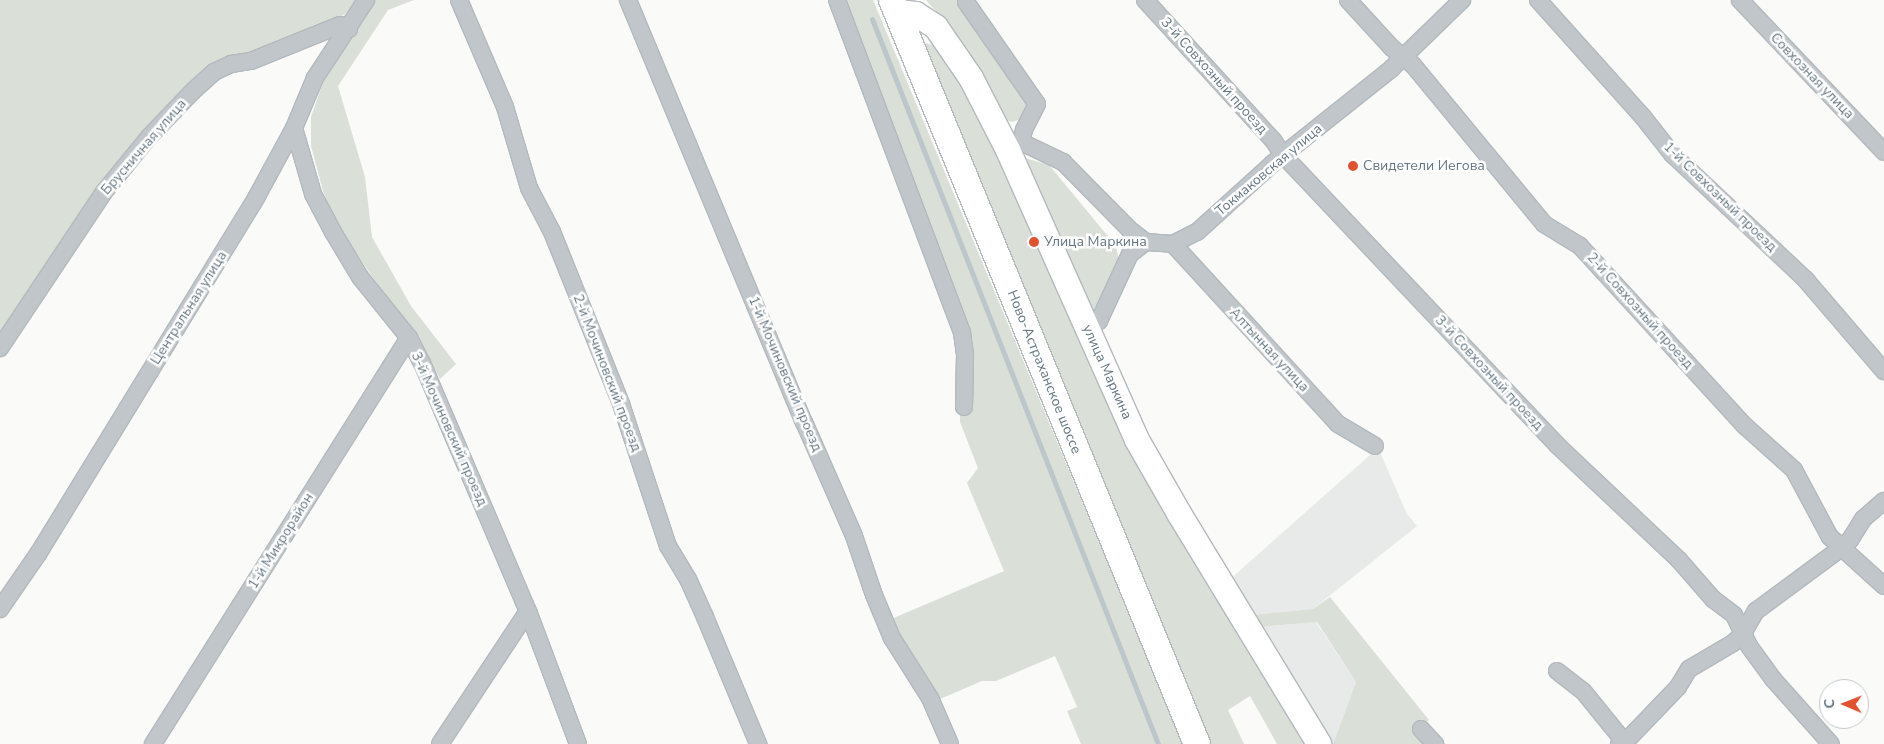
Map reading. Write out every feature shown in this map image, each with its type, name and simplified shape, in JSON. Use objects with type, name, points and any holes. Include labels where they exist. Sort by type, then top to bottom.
[{"type":"main road","name":"Ново-Астраханское шоссе","points":[[896,9],[1196,744]]},
{"type":"street","name":"Центральная улица","points":[[0,609],[38,554],[202,287],[294,128],[315,78],[349,29],[366,0]]},
{"type":"street","name":"2-й Мочиновский проезд","points":[[459,0],[505,107],[529,188],[552,232],[621,404],[668,546],[701,609],[758,744]]},
{"type":"street","name":"1-й Мочиновский проезд","points":[[628,0],[854,536],[892,638],[930,698],[950,744]]},
{"type":"street","points":[[837,0],[962,333],[965,355],[964,407]]},
{"type":"street","name":"3-й Совхозный проезд","points":[[1145,0],[1273,140],[1283,154],[1556,445],[1679,560],[1713,599],[1734,615],[1742,635],[1773,679],[1831,744]]},
{"type":"street","name":"2-й Совхозный проезд","points":[[1348,0],[1402,58],[1413,65],[1544,224],[1580,246],[1744,426],[1794,470],[1830,537],[1884,586]]},
{"type":"street","name":"Токмаковская улица","points":[[1173,244],[1197,232],[1283,154],[1391,69],[1462,0]]},
{"type":"street","name":"1-й Совхозный проезд","points":[[1538,0],[1643,117],[1673,155],[1806,280],[1884,371]]},
{"type":"street","name":"Совхозная улица","points":[[1740,0],[1884,152]]},
{"type":"street","points":[[966,2],[1037,104],[1015,146],[1063,162],[1130,230],[1146,242],[1173,244]]},
{"type":"street","name":"улица Маркина","points":[[896,9],[916,14],[936,27],[1015,146],[1088,330],[1137,440],[1319,744]]},
{"type":"street","name":"Брусничная улица","points":[[0,348],[104,192],[149,137],[193,91],[214,72],[231,64],[251,61],[340,25],[349,29]]},
{"type":"street","name":"3-й Мочиновский проезд","points":[[294,128],[313,194],[333,232],[360,277],[409,338],[422,363],[528,611],[578,744]]},
{"type":"street","points":[[1088,330],[1099,321],[1130,254],[1146,242]]},
{"type":"street","name":"Алтынная улица","points":[[1173,244],[1338,424],[1374,446]]},
{"type":"street","name":"1-й Микрорайон","points":[[153,744],[409,338]]},
{"type":"street","points":[[1557,671],[1583,691],[1623,743],[1678,687],[1689,669],[1733,643],[1742,635],[1756,611],[1841,548],[1850,540],[1863,519],[1884,500]]},
{"type":"street","points":[[440,744],[528,611]]},
{"type":"street","points":[[1421,729],[1435,744]]},
{"type":"shaded area","points":[[0,0],[356,0],[345,14],[324,26],[213,67],[0,337]]},
{"type":"shaded area","points":[[374,0],[414,0],[388,10],[338,86],[365,177],[372,237],[411,306],[456,364],[440,379],[416,335],[373,278],[337,225],[323,191],[311,146],[311,117],[322,85]]},
{"type":"shaded area","points":[[843,0],[873,0],[1183,744],[1081,744],[1067,711],[1077,707],[1055,656],[996,681],[982,681],[940,699],[923,670],[895,633],[889,620],[1004,571],[967,483],[978,468],[960,422],[960,407],[971,374]]},
{"type":"shaded area","points":[[926,0],[964,0],[1027,103],[1021,119],[1012,122],[1001,118],[958,37]]},
{"type":"shaded area","points":[[926,43],[938,47],[948,57],[1310,744],[1277,744],[1250,696],[1228,710],[1244,744],[1204,744],[925,54]]},
{"type":"shaded area","points":[[1025,158],[1049,165],[1116,246],[1120,266],[1091,314],[1025,166]]},
{"type":"shaded area","points":[[1379,450],[1407,514],[1417,526],[1313,609],[1252,615],[1229,580],[1370,455]]},
{"type":"shaded area","points":[[1330,597],[1429,720],[1416,731],[1429,744],[1333,744],[1356,682],[1317,622],[1259,627],[1252,615],[1313,609]]},
{"type":"shaded area","points":[[1316,622],[1356,682],[1333,744],[1329,744],[1259,627]]},
{"type":"waterway","points":[[872,19],[1158,744]]},
{"type":"place","name":"Свидетели Иегова","points":[[1353,166]]},
{"type":"place","name":"Улица Маркина","points":[[1034,242]]}]
